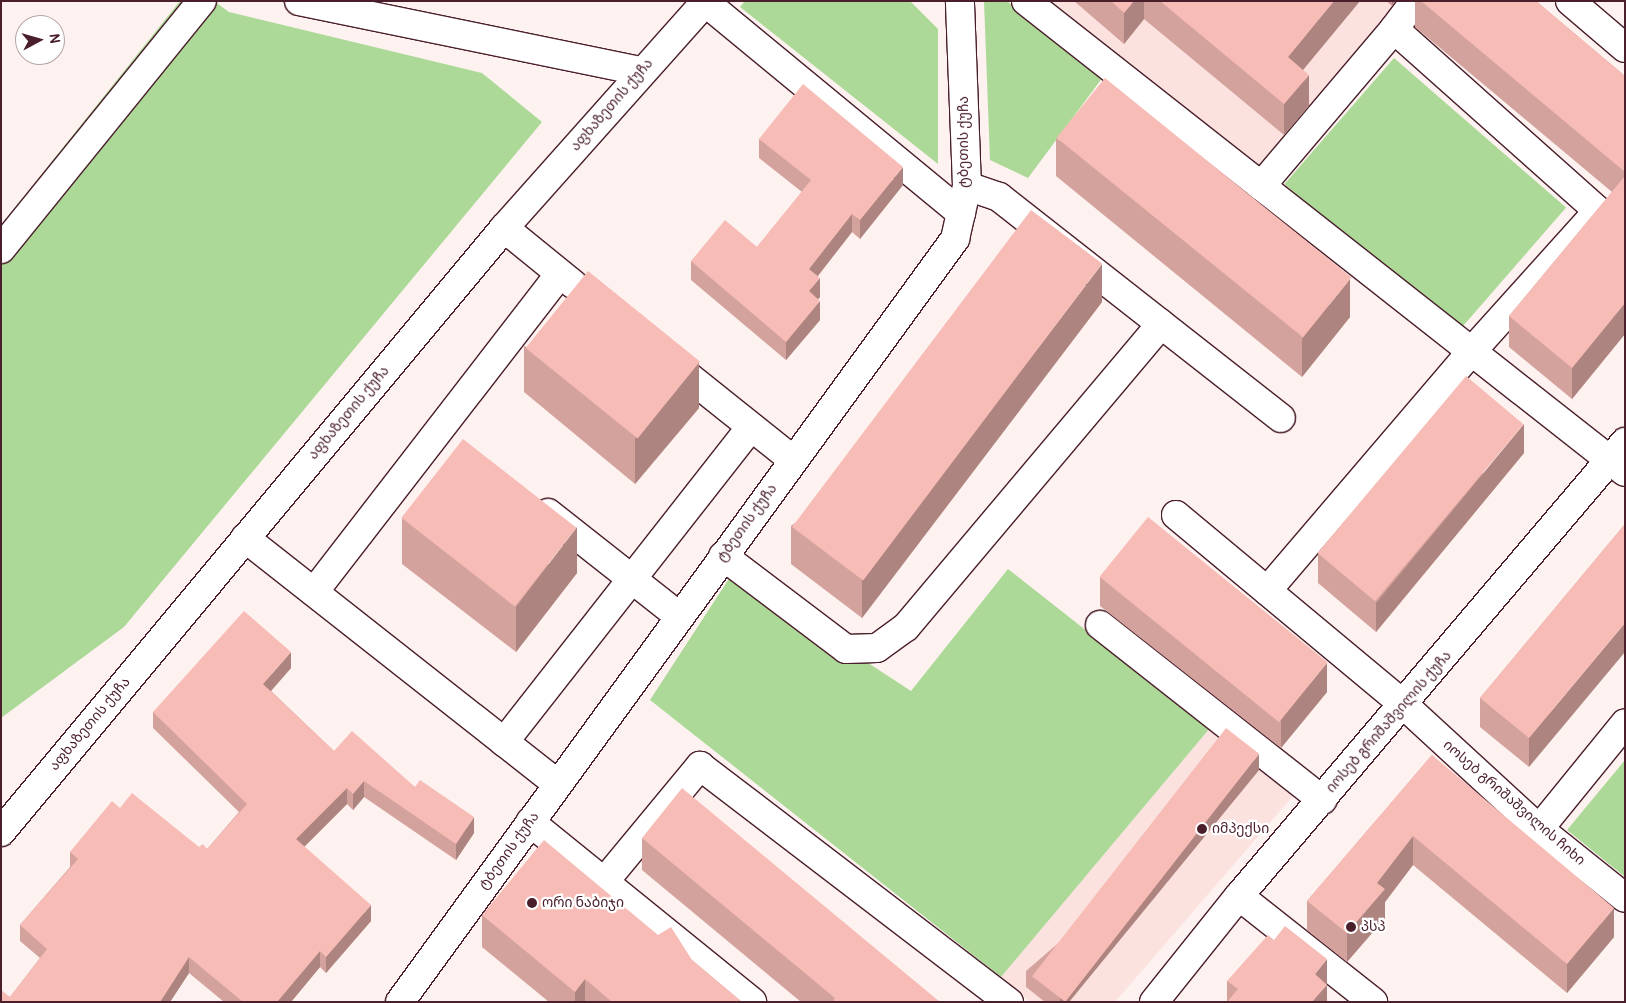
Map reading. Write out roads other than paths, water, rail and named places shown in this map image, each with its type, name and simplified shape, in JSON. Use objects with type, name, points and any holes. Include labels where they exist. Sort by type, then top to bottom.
[{"type":"street","points":[[1,249],[202,1]]},
{"type":"street","points":[[299,1],[641,71]]},
{"type":"street","name":"ტბეთის ქუჩა","points":[[400,1002],[955,239],[967,186],[960,1]]},
{"type":"street","points":[[1026,1],[1471,352],[1620,458]]},
{"type":"street","points":[[1261,186],[1394,29],[1415,1]]},
{"type":"street","points":[[1570,1],[1625,48]]},
{"type":"street","points":[[705,2],[961,213]]},
{"type":"street","name":"აფხაზეთის ქუჩა","points":[[1,832],[504,228],[641,71],[705,2]]},
{"type":"street","points":[[1267,591],[1471,352],[1598,211],[1394,29]]},
{"type":"street","points":[[967,186],[999,197],[1281,418]]},
{"type":"street","points":[[504,228],[591,298]]},
{"type":"street","points":[[314,592],[560,274]]},
{"type":"street","points":[[723,556],[846,648],[877,648],[906,628],[1161,324]]},
{"type":"street","points":[[652,347],[793,460]]},
{"type":"street","points":[[504,742],[751,427]]},
{"type":"street","points":[[440,429],[463,447]]},
{"type":"street","name":"იოსებ გრიშაშვილის ქუჩა","points":[[1154,1002],[1240,896],[1322,800],[1620,458]]},
{"type":"street","points":[[524,495],[680,616]]},
{"type":"street","name":"იოსებ გრიშაშვილის ჩიხი","points":[[1176,514],[1404,705],[1539,829],[1625,898]]},
{"type":"street","points":[[245,538],[558,784]]},
{"type":"street","points":[[1100,625],[1322,800]]},
{"type":"street","points":[[1539,829],[1625,723]]},
{"type":"street","points":[[604,882],[700,766],[1008,1002]]},
{"type":"street","points":[[530,822],[752,1002]]},
{"type":"street","points":[[1240,896],[1373,1002]]},
{"type":"place","name":"იმპექსი","points":[[1202,829]]},
{"type":"place","name":"ორი ნაბიჯი","points":[[532,903]]},
{"type":"place","name":"პსპ","points":[[1351,927]]}]
